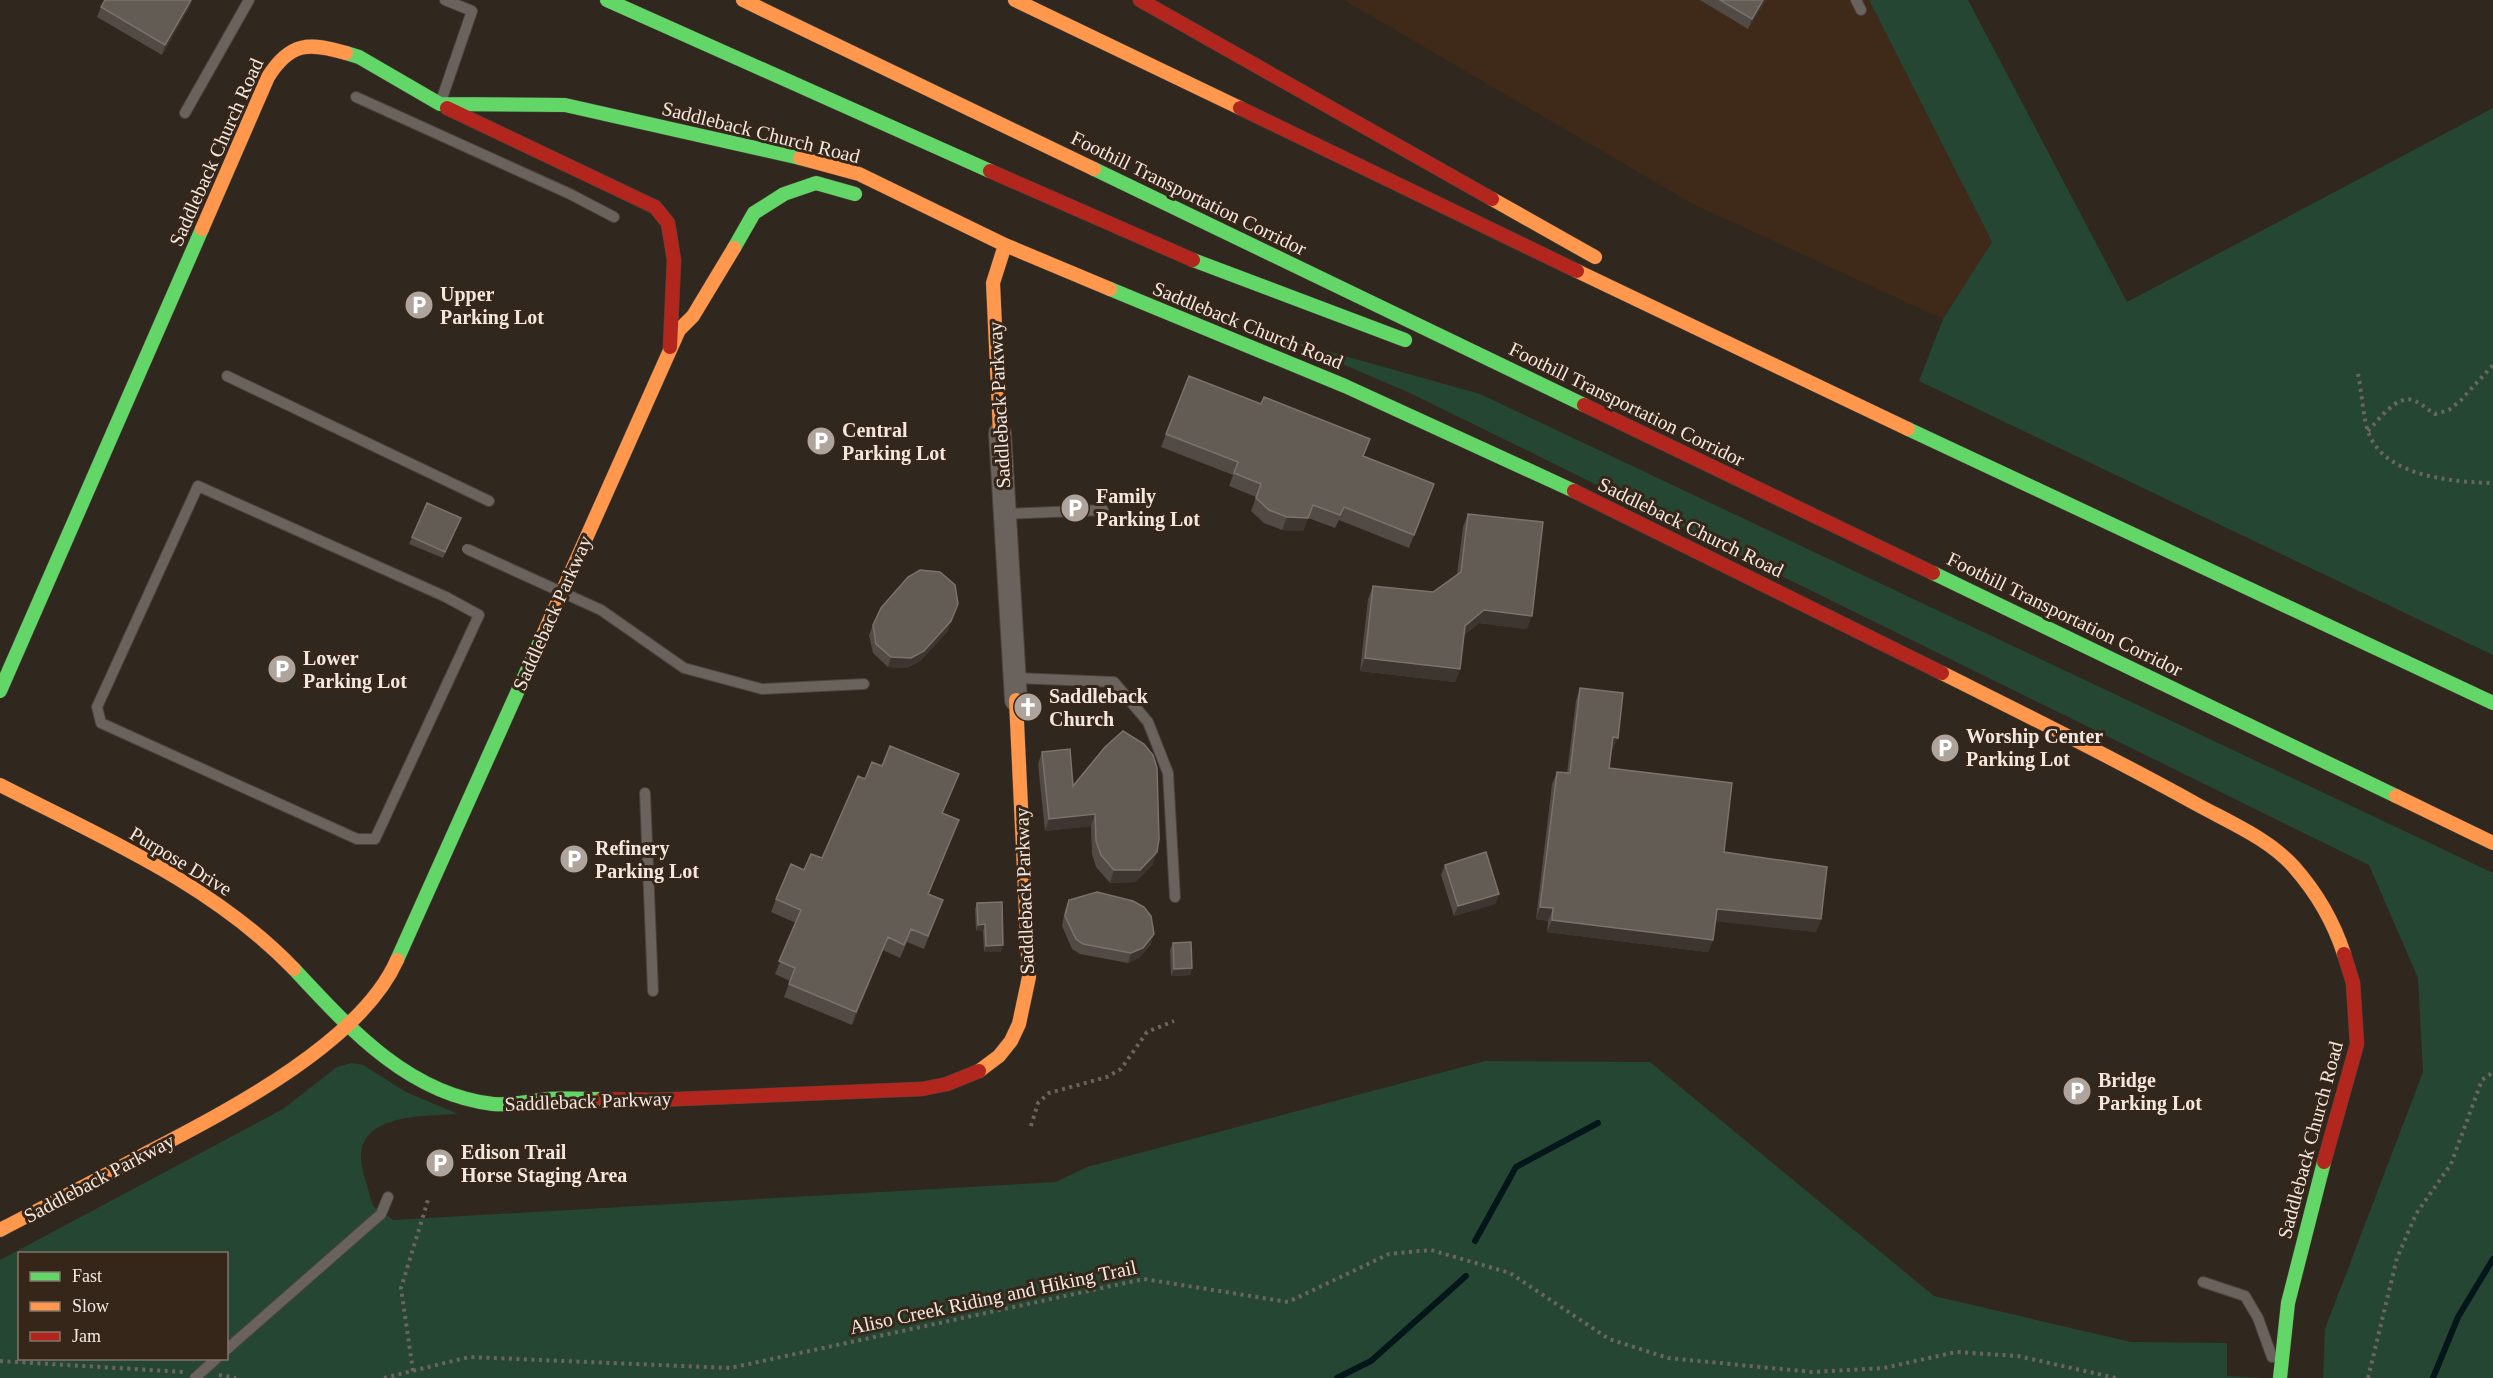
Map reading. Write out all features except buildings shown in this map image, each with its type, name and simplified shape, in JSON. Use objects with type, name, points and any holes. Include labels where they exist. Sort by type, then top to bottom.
[{"type":"main road","points":[[607,0],[1152,244],[1420,346]]},
{"type":"main road","name":"Foothill Transportation Corridor","points":[[743,0],[2493,843]]},
{"type":"main road","points":[[1015,0],[1877,415],[2493,703]]},
{"type":"main road","points":[[1140,0],[1610,265]]},
{"type":"main road","name":"Saddleback Church Road","points":[[0,691],[268,77],[280,58],[304,45],[326,46],[359,57],[440,104],[566,105],[821,163],[859,174],[1005,245],[1345,386],[1609,507],[2132,768],[2263,841],[2293,866],[2318,899],[2339,938],[2353,982],[2357,1044],[2314,1196],[2288,1303],[2280,1378]]},
{"type":"main road","points":[[440,104],[655,207],[668,223],[674,260],[669,351]]},
{"type":"main road","name":"Saddleback Parkway","points":[[0,1230],[254,1096],[325,1047],[372,1001],[393,970],[679,330],[693,316],[754,213],[784,194],[816,183],[846,190],[866,199]]},
{"type":"main road","points":[[970,243],[1005,245]]},
{"type":"main road","name":"Saddleback Parkway","points":[[1000,433],[993,283],[1005,245]]},
{"type":"main road","points":[[1672,300],[1877,415]]},
{"type":"main road","points":[[1464,363],[1620,423]]},
{"type":"main road","points":[[0,678],[11,667]]},
{"type":"main road","name":"Saddleback Parkway","points":[[347,1025],[408,1074],[456,1096],[495,1104],[551,1099],[655,1100],[922,1089],[955,1083],[990,1067],[1015,1036],[1026,1006],[1029,977],[1015,689]]},
{"type":"main road","name":"Purpose Drive","points":[[0,785],[158,866],[214,900],[281,956],[347,1025]]},
{"type":"street","name":"Saddleback Parkway","points":[[1000,433],[1015,689]]},
{"type":"lane","points":[[185,113],[249,0]]},
{"type":"lane","points":[[440,104],[472,11],[445,0]]},
{"type":"lane","points":[[356,97],[570,194],[614,217]]},
{"type":"lane","points":[[227,376],[489,501]]},
{"type":"lane","points":[[198,486],[446,597],[479,615],[375,839],[357,839],[101,723],[97,707],[198,486]]},
{"type":"lane","points":[[1004,514],[1103,510]]},
{"type":"lane","points":[[467,549],[601,610],[684,668],[762,689],[864,684]]},
{"type":"lane","points":[[1015,689],[1114,682],[1148,722],[1168,773],[1175,897]]},
{"type":"lane","points":[[645,793],[653,991]]},
{"type":"lane","points":[[228,1348],[381,1214],[388,1197]]},
{"type":"lane","points":[[2203,1282],[2245,1296],[2258,1318],[2280,1378]]},
{"type":"lane","points":[[198,1375],[216,1360]]},
{"type":"path","points":[[2368,432],[2393,406],[2406,399],[2413,399],[2435,414],[2449,410],[2493,365]]},
{"type":"path","points":[[2358,374],[2368,432],[2377,450],[2416,471],[2472,482],[2493,483]]},
{"type":"path","points":[[1031,1126],[1042,1097],[1107,1077],[1121,1069],[1147,1032],[1174,1021]]},
{"type":"path","points":[[2368,1378],[2397,1258],[2416,1214],[2451,1164],[2482,1080],[2493,1072]]},
{"type":"path","points":[[413,1371],[401,1288],[428,1200]]},
{"type":"path","name":"Aliso Creek Riding and Hiking Trail","points":[[384,1378],[469,1357],[730,1368],[1144,1279],[1288,1302],[1389,1254],[1431,1250],[1510,1273],[1609,1339],[1668,1358],[1812,1372],[1884,1368],[1966,1353],[2018,1356],[2116,1378]]},
{"type":"path","points":[[0,1361],[236,1378]]},
{"type":"shaded area","points":[[1344,0],[1869,0],[1992,242],[1943,319],[1693,204]]},
{"type":"green space","points":[[1869,0],[1968,0],[2127,302],[2493,108],[2493,655],[1919,381],[1943,319],[1992,242]]},
{"type":"green space","points":[[1284,339],[1480,394],[2493,873],[2493,1378],[2323,1378],[2325,1329],[2423,1072],[2418,978],[2369,865],[1412,394]]},
{"type":"green space","points":[[1485,1061],[1650,1062],[1934,1296],[2131,1342],[2227,1343],[2227,1376],[2264,1378],[0,1378],[0,1260],[283,1109],[337,1067],[352,1063],[363,1065],[406,1092],[458,1114],[414,1117],[384,1124],[372,1132],[364,1142],[361,1162],[373,1206],[393,1220],[1056,1182],[1087,1167]]},
{"type":"waterway","points":[[1475,1241],[1516,1167],[1598,1123]]},
{"type":"waterway","points":[[2433,1378],[2458,1317],[2493,1259]]},
{"type":"waterway","points":[[1337,1378],[1371,1361],[1466,1276]]},
{"type":"traffic: fast","points":[[607,0],[990,171]]},
{"type":"traffic: fast","points":[[346,53],[359,57],[440,104],[565,105],[800,158]]},
{"type":"traffic: fast","points":[[1094,169],[1584,405]]},
{"type":"traffic: fast","points":[[734,248],[754,213],[784,194],[816,183],[855,194]]},
{"type":"traffic: fast","points":[[0,691],[202,229]]},
{"type":"traffic: fast","points":[[1193,260],[1405,340]]},
{"type":"traffic: fast","points":[[1110,289],[1345,386],[1574,491]]},
{"type":"traffic: fast","points":[[1908,429],[2493,703]]},
{"type":"traffic: fast","points":[[1933,573],[2396,796]]},
{"type":"traffic: fast","points":[[397,960],[542,637]]},
{"type":"traffic: fast","points":[[294,969],[336,1014],[382,1055],[434,1087],[462,1098],[493,1104],[514,1104],[548,1099],[602,1099]]},
{"type":"traffic: fast","points":[[2280,1378],[2288,1303],[2324,1162]]},
{"type":"traffic: slow","points":[[743,0],[1094,169]]},
{"type":"traffic: slow","points":[[1015,0],[1240,108]]},
{"type":"traffic: slow","points":[[202,229],[268,77],[276,65],[284,57],[301,48],[321,47],[346,53]]},
{"type":"traffic: slow","points":[[800,158],[859,174],[1005,245],[1110,289]]},
{"type":"traffic: slow","points":[[1492,199],[1595,257]]},
{"type":"traffic: slow","points":[[1000,433],[993,283],[1005,245]]},
{"type":"traffic: slow","points":[[542,637],[679,330],[693,316],[734,248]]},
{"type":"traffic: slow","points":[[1577,271],[1908,429]]},
{"type":"traffic: slow","points":[[1942,673],[2135,771],[2249,832],[2273,848],[2294,867],[2317,897],[2330,919],[2344,954]]},
{"type":"traffic: slow","points":[[979,1071],[999,1056],[1011,1041],[1019,1024],[1029,977],[1016,700]]},
{"type":"traffic: slow","points":[[0,785],[117,844],[192,887],[262,939],[294,969]]},
{"type":"traffic: slow","points":[[2396,796],[2493,843]]},
{"type":"traffic: slow","points":[[0,1230],[212,1118],[286,1073],[322,1047],[353,1020],[379,991],[397,960]]},
{"type":"traffic: jam","points":[[1140,0],[1492,199]]},
{"type":"traffic: jam","points":[[447,108],[655,207],[668,223],[674,260],[670,347]]},
{"type":"traffic: jam","points":[[1240,108],[1577,271]]},
{"type":"traffic: jam","points":[[990,171],[1193,260]]},
{"type":"traffic: jam","points":[[1584,405],[1933,573]]},
{"type":"traffic: jam","points":[[1574,491],[1942,673]]},
{"type":"traffic: jam","points":[[2324,1162],[2357,1044],[2353,983],[2344,954]]},
{"type":"traffic: jam","points":[[602,1099],[655,1100],[922,1089],[947,1084],[979,1071]]},
{"type":"place","name":"Upper Parking Lot","points":[[419,305]]},
{"type":"place","name":"Central Parking Lot","points":[[821,441]]},
{"type":"place","name":"Family Parking Lot","points":[[1075,508]]},
{"type":"place","name":"Lower Parking Lot","points":[[282,669]]},
{"type":"place","name":"Saddleback Church","points":[[1028,707]]},
{"type":"place","name":"Worship Center Parking Lot","points":[[1945,748]]},
{"type":"place","name":"Refinery Parking Lot","points":[[574,859]]},
{"type":"place","name":"Bridge Parking Lot","points":[[2077,1091]]},
{"type":"place","name":"Edison Trail Horse Staging Area","points":[[440,1163]]}]
